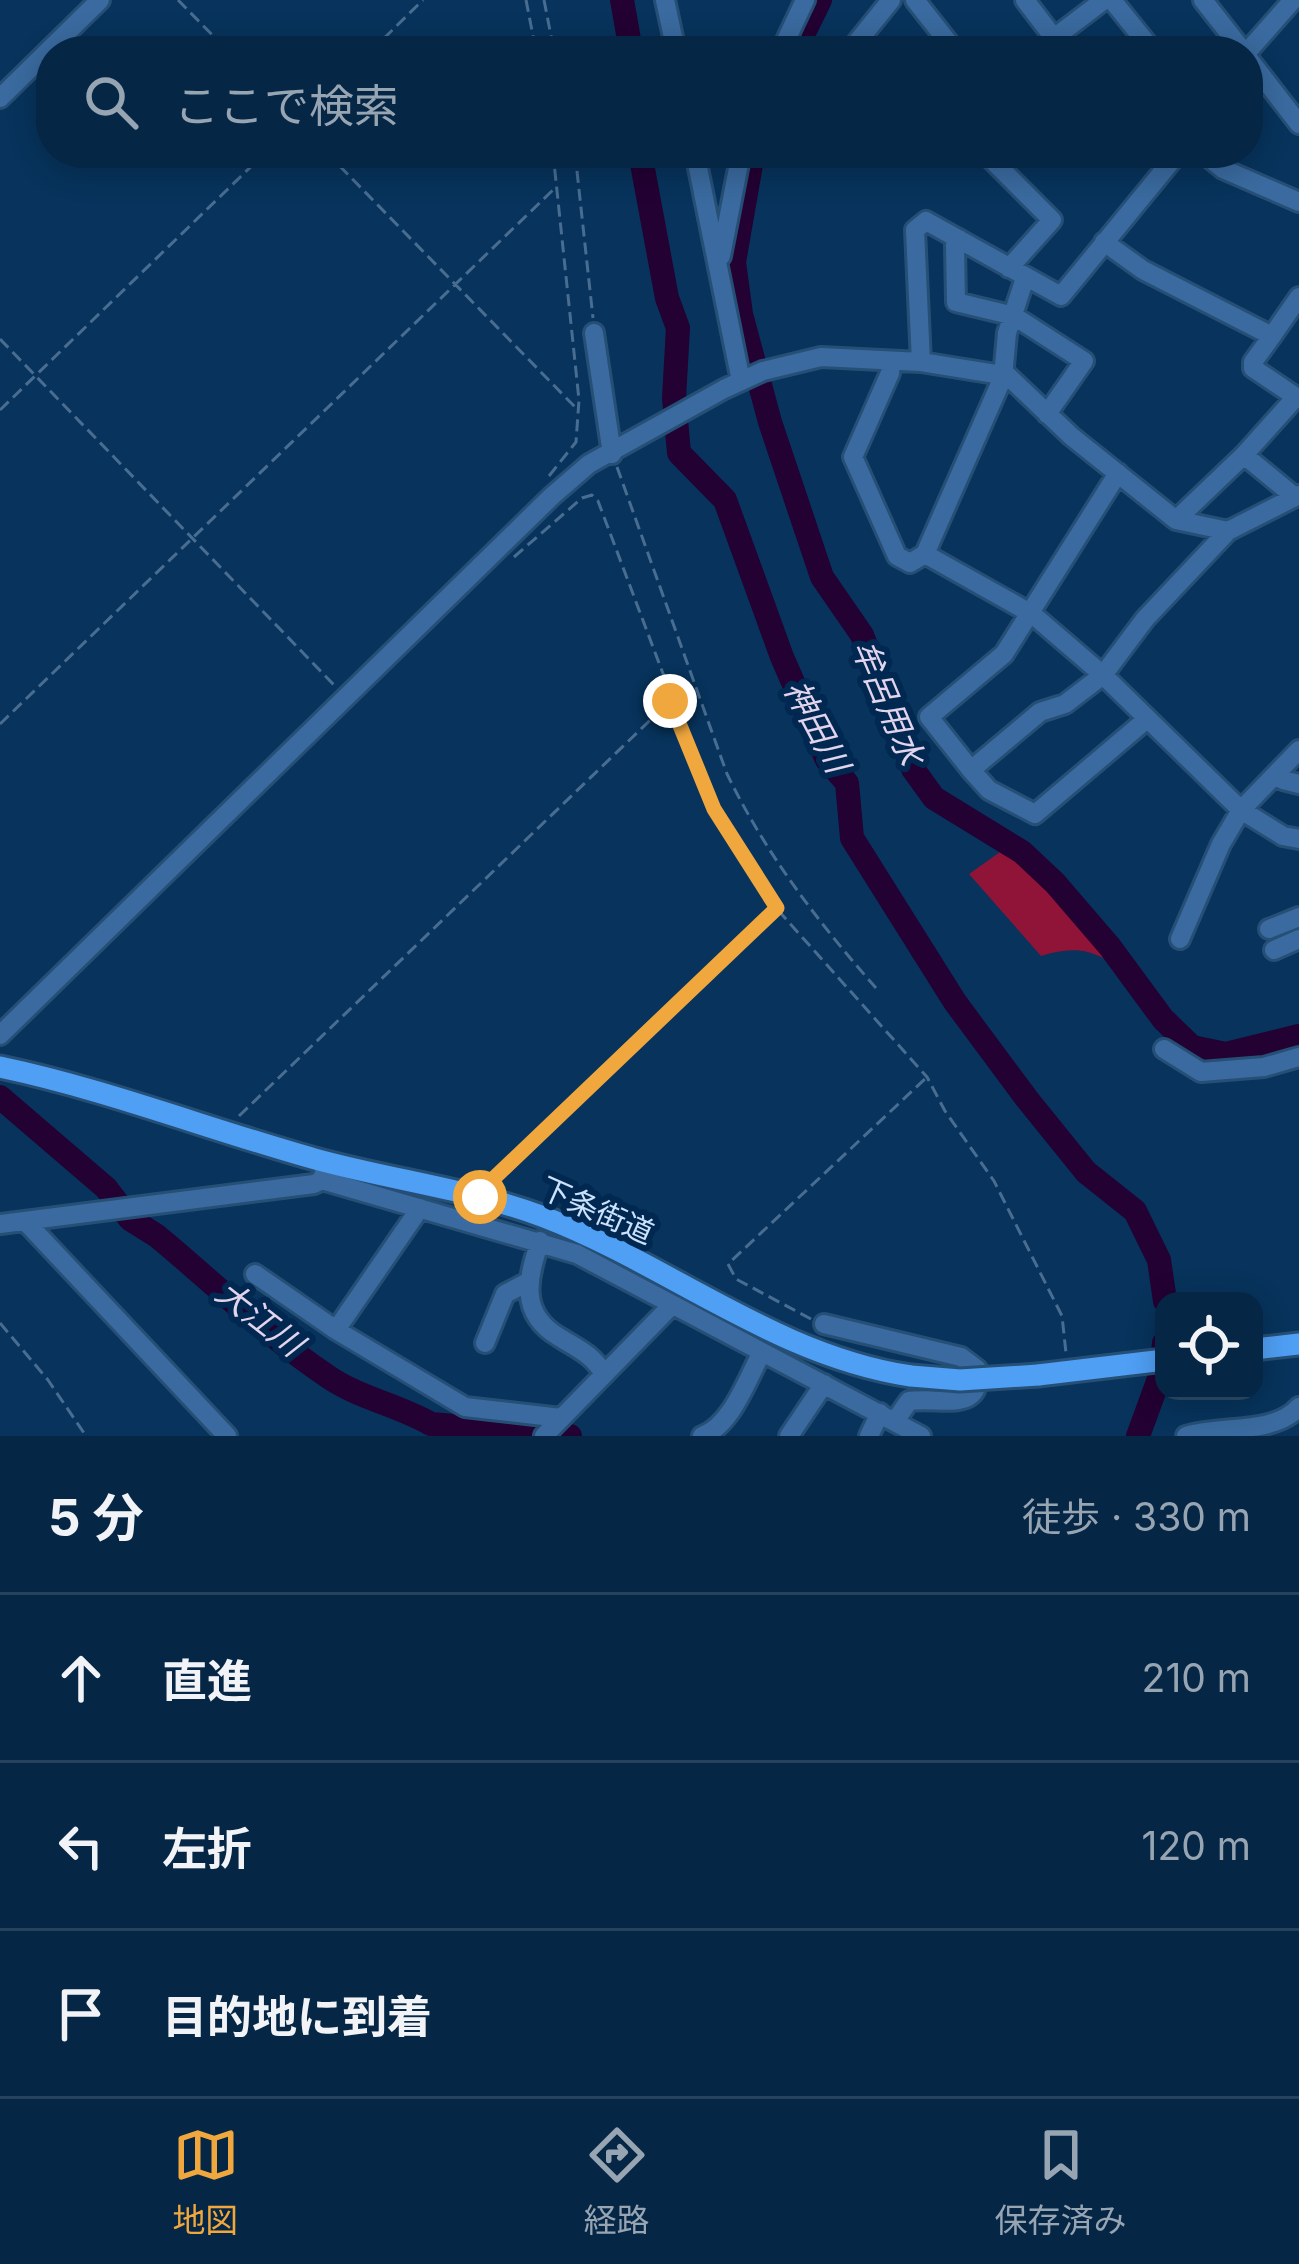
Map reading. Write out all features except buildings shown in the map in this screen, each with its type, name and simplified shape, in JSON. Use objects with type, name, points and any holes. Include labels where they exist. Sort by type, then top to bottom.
[{"type":"main road","name":"下条街道","points":[[0,1067],[222,1133],[325,1171],[416,1182],[480,1197],[590,1236],[790,1340],[850,1363],[910,1376],[960,1380],[1155,1361]]},
{"type":"main road","points":[[1263,1348],[1299,1344]]},
{"type":"street","points":[[63,36],[100,0]]},
{"type":"street","points":[[665,0],[673,36]]},
{"type":"street","points":[[788,36],[806,0]]},
{"type":"street","points":[[862,36],[891,0]]},
{"type":"street","points":[[915,0],[943,36]]},
{"type":"street","points":[[1025,0],[1052,36]]},
{"type":"street","points":[[1057,36],[1108,0],[1140,36]]},
{"type":"street","points":[[1203,0],[1230,36]]},
{"type":"street","points":[[1263,42],[1293,0]]},
{"type":"street","points":[[0,98],[36,63]]},
{"type":"street","points":[[1263,79],[1299,124]]},
{"type":"street","points":[[698,168],[744,380]]},
{"type":"street","points":[[717,266],[738,168]]},
{"type":"street","points":[[891,363],[853,458],[897,556],[910,563],[925,554],[1003,377],[1017,273],[1052,220],[1001,168]]},
{"type":"street","points":[[921,362],[915,230],[926,221],[1061,296],[1166,168]]},
{"type":"street","points":[[1222,168],[1299,202]]},
{"type":"street","points":[[959,239],[955,244],[956,302],[1014,316],[1084,361],[1047,414]]},
{"type":"street","points":[[1104,242],[1143,270],[1272,336]]},
{"type":"street","points":[[1176,520],[1297,398],[1253,368],[1253,362],[1299,297]]},
{"type":"street","points":[[594,333],[615,452]]},
{"type":"street","points":[[0,1035],[551,496],[589,464],[744,380],[821,357],[921,362],[1008,376],[1176,520],[1228,531]]},
{"type":"street","points":[[971,770],[1040,712],[1065,704],[1103,675],[1145,619],[1228,531],[1297,496],[1244,455]]},
{"type":"street","points":[[1118,473],[1004,654],[929,717],[989,790],[1035,814],[1147,719]]},
{"type":"street","points":[[925,554],[1032,614],[1103,675],[1241,810],[1283,836],[1299,839]]},
{"type":"street","points":[[1180,939],[1241,810],[1299,750]]},
{"type":"street","points":[[1277,772],[1283,780],[1299,784]]},
{"type":"street","points":[[1269,928],[1299,917]]},
{"type":"street","points":[[1274,950],[1299,939]]},
{"type":"street","points":[[1164,1049],[1201,1072],[1264,1067],[1299,1058]]},
{"type":"street","points":[[0,1224],[314,1184],[325,1171],[415,1206],[540,1241],[594,1262],[921,1436]]},
{"type":"street","points":[[336,1330],[415,1206],[416,1182]]},
{"type":"street","points":[[25,1221],[227,1436]]},
{"type":"street","points":[[540,1241],[526,1283],[531,1300],[547,1327],[594,1358],[604,1374]]},
{"type":"street","points":[[255,1274],[336,1330],[465,1407],[561,1418]]},
{"type":"street","points":[[485,1343],[505,1294],[526,1283]]},
{"type":"street","points":[[544,1436],[671,1306]]},
{"type":"street","points":[[731,1338],[743,1316]]},
{"type":"street","points":[[824,1324],[961,1357],[977,1370],[980,1387],[975,1395],[965,1400],[908,1401],[869,1436]]},
{"type":"street","points":[[701,1436],[711,1433],[727,1415],[761,1354]]},
{"type":"street","points":[[789,1436],[824,1384]]},
{"type":"street","points":[[1186,1436],[1264,1425],[1289,1417],[1299,1407]]},
{"type":"path","points":[[178,0],[213,36]]},
{"type":"path","points":[[387,36],[424,0]]},
{"type":"path","points":[[526,0],[533,36]]},
{"type":"path","points":[[544,0],[551,36]]},
{"type":"path","points":[[0,410],[250,168]]},
{"type":"path","points":[[342,168],[578,409]]},
{"type":"path","points":[[544,482],[576,442],[578,409],[554,168]]},
{"type":"path","points":[[576,168],[594,333]]},
{"type":"path","points":[[0,724],[556,187]]},
{"type":"path","points":[[0,339],[348,699]]},
{"type":"path","points":[[615,452],[736,794],[805,904],[876,988]]},
{"type":"path","points":[[504,565],[582,498],[592,495],[598,501],[714,809],[777,908],[927,1077],[954,1126],[994,1181],[1063,1316],[1065,1373]]},
{"type":"path","points":[[222,1133],[670,701]]},
{"type":"path","points":[[480,1197],[491,1181],[777,908]]},
{"type":"path","points":[[824,1324],[785,1309],[736,1279],[728,1264],[927,1077]]},
{"type":"path","points":[[0,1323],[48,1380],[86,1436]]},
{"type":"shaded area","points":[[1000,852],[1045,884],[1105,959],[1074,950],[1041,956],[969,874]]},
{"type":"waterway","name":"神田川","points":[[622,0],[628,36]]},
{"type":"waterway","name":"牟呂用水","points":[[802,36],[820,0]]},
{"type":"waterway","name":"神田川","points":[[643,168],[667,298],[678,328],[674,398],[679,453],[725,500],[782,657],[827,760],[847,783],[852,838],[955,1002],[1027,1099],[1086,1172],[1135,1211],[1159,1260],[1164,1292]]},
{"type":"waterway","name":"牟呂用水","points":[[750,168],[734,262],[741,314],[770,422],[822,577],[862,635],[913,769],[934,798],[1022,852],[1055,883],[1163,1019],[1192,1047],[1226,1054],[1299,1036]]},
{"type":"waterway","name":"大江川","points":[[0,1097],[106,1188],[130,1219],[330,1378],[431,1424],[570,1436]]},
{"type":"waterway","name":"神田川","points":[[1138,1436],[1155,1389]]},
{"type":"route","points":[[480,1197],[491,1181],[777,908],[714,809],[670,701]]}]
